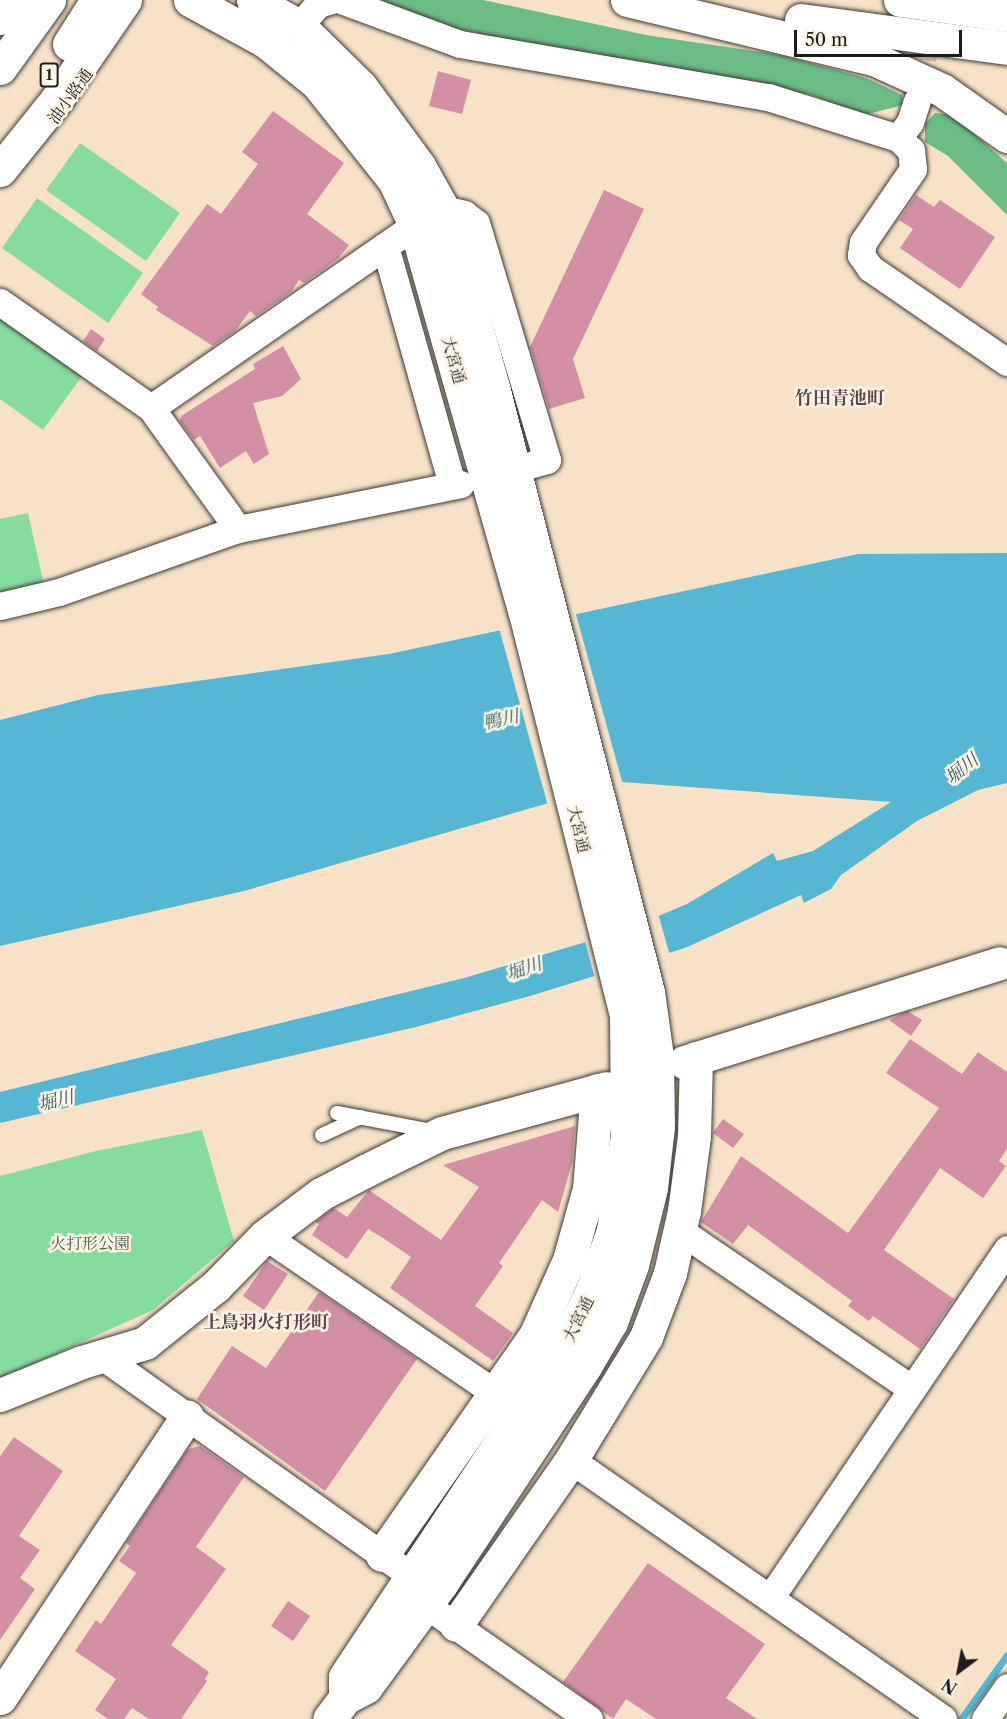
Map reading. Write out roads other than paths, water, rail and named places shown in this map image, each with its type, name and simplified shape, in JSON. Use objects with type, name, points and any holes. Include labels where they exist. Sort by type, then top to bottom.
[{"type":"main road","points":[[0,18],[13,0]]},
{"type":"main road","points":[[0,51],[36,0]]},
{"type":"main road","points":[[0,68],[49,0]]},
{"type":"main road","name":"1","points":[[0,150],[97,0]]},
{"type":"main road","points":[[0,170],[57,99],[125,0]]},
{"type":"main road","name":"油小路通","points":[[0,188],[83,80],[136,0]]},
{"type":"main road","name":"大宮通","points":[[190,0],[264,41],[317,83],[394,180],[415,225],[520,548],[638,1011],[657,1057],[658,1126],[651,1188],[632,1265],[614,1312],[584,1368],[420,1591],[366,1687],[337,1708]]},
{"type":"main road","name":"大宮通","points":[[253,0],[299,26],[361,87],[391,126],[443,209],[494,391],[520,548]]},
{"type":"main road","points":[[627,0],[876,60],[942,90],[1007,136]]},
{"type":"main road","points":[[680,0],[1007,48]]},
{"type":"main road","points":[[900,0],[1007,15]]},
{"type":"main road","points":[[456,1625],[571,1460],[646,1337],[669,1273],[680,1230],[694,1136],[690,1060],[1004,964]]},
{"type":"main road","points":[[0,1395],[102,1356],[145,1343],[215,1287],[265,1236],[321,1194],[442,1133],[602,1089],[589,1189],[569,1260],[535,1336],[382,1555]]},
{"type":"main road","points":[[0,1698],[188,1417]]},
{"type":"street","points":[[299,26],[318,4],[332,0]]},
{"type":"street","points":[[340,0],[460,44],[768,97],[898,138],[911,150],[913,169],[863,242],[861,255],[870,268],[1007,362]]},
{"type":"street","points":[[898,138],[910,122],[917,101]]},
{"type":"street","points":[[443,209],[464,214],[476,223],[547,460],[533,464]]},
{"type":"street","points":[[151,408],[415,225]]},
{"type":"street","points":[[0,606],[59,592],[238,529],[456,484],[385,246]]},
{"type":"street","points":[[0,302],[151,408],[238,529]]},
{"type":"street","points":[[680,1230],[912,1389]]},
{"type":"street","points":[[265,1236],[495,1393]]},
{"type":"street","points":[[770,1598],[1007,1249]]},
{"type":"street","points":[[102,1356],[382,1555],[456,1625],[589,1719]]},
{"type":"street","points":[[571,1460],[944,1719]]},
{"type":"street","points":[[985,1719],[1007,1687]]},
{"type":"lane","points":[[337,1113],[442,1133]]},
{"type":"lane","points":[[322,1135],[361,1118]]},
{"type":"water","points":[[1007,553],[1007,783],[978,790],[917,821],[841,875],[831,889],[804,903],[801,895],[685,948],[530,996],[416,1027],[0,1123],[0,1092],[464,978],[620,932],[687,904],[773,853],[777,861],[813,851],[891,802],[622,782],[244,891],[0,946],[0,720],[98,695],[389,654],[858,554]]},
{"type":"waterway","points":[[961,1719],[1007,1655]]},
{"type":"tunnel","points":[[917,100],[929,16]]},
{"type":"district","name":"竹田青池町","points":[[840,398]]},
{"type":"district","name":"上鳥羽火打形町","points":[[266,1322]]},
{"type":"water label","name":"鴨川","points":[[501,720]]},
{"type":"water label","name":"堀川","points":[[962,769]]},
{"type":"water label","name":"堀川","points":[[524,969]]},
{"type":"water label","name":"堀川","points":[[56,1101]]},
{"type":"park label","name":"火打形公園","points":[[90,1243]]}]
